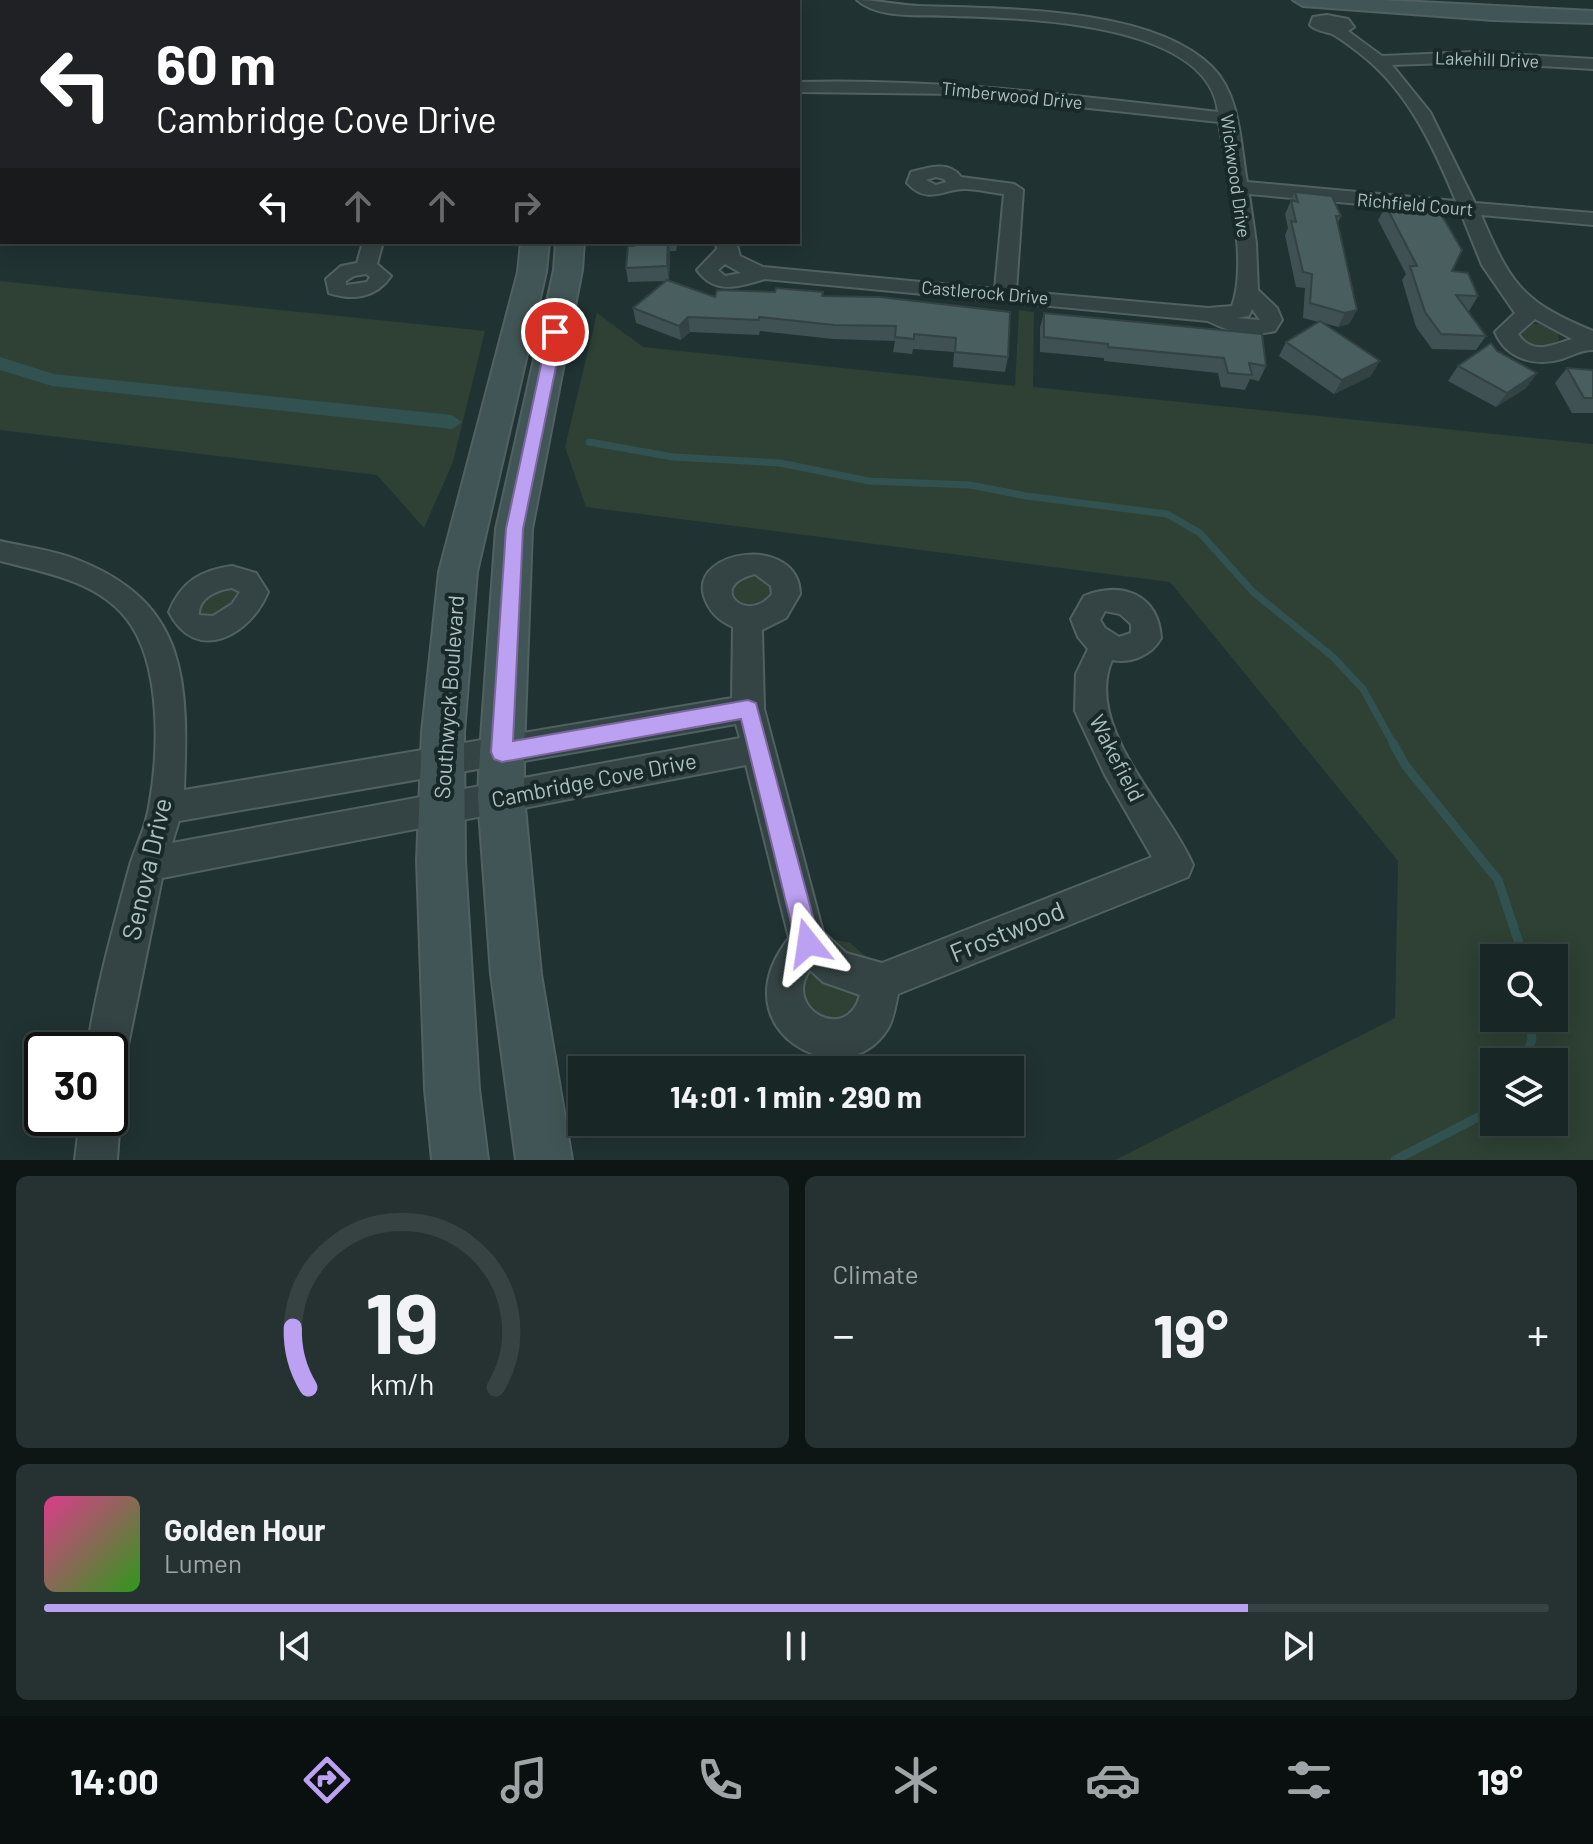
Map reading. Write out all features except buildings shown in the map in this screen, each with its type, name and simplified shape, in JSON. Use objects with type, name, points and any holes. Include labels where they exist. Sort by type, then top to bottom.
[{"type":"street","points":[[856,0],[849,6],[856,11],[877,12],[885,7]]},
{"type":"street","points":[[864,0],[885,7]]},
{"type":"street","points":[[1303,0],[1593,17]]},
{"type":"street","points":[[1454,0],[1593,6]]},
{"type":"street","name":"Wickwood Drive","points":[[885,7],[1022,7],[1111,26],[1171,47],[1214,78],[1225,99],[1238,187],[1244,302],[1269,313],[1271,320],[1267,326]]},
{"type":"street","points":[[1337,31],[1382,61],[1425,117],[1502,281],[1519,298],[1593,341]]},
{"type":"street","name":"Lakehill Drive","points":[[1382,61],[1473,57],[1593,64]]},
{"type":"street","name":"Timberwood Drive","points":[[800,87],[878,86],[990,91],[1226,118]]},
{"type":"street","points":[[955,182],[1014,190],[1005,295]]},
{"type":"street","name":"Richfield Court","points":[[1238,187],[1593,219]]},
{"type":"street","points":[[366,268],[372,244]]},
{"type":"street","name":"Castlerock Drive","points":[[762,273],[729,253],[707,270],[712,278],[721,282],[735,282],[762,273],[1208,315],[1242,327],[1267,326]]},
{"type":"street","name":"Southwyck Boulevard","points":[[544,1160],[516,974],[501,797],[514,529],[551,256]]},
{"type":"street","name":"Southwyck Boulevard","points":[[460,1160],[452,1089],[440,809],[443,732],[458,572],[551,256]]},
{"type":"street","points":[[1519,298],[1527,315],[1506,332],[1507,338],[1518,348],[1543,355],[1593,341]]},
{"type":"street","name":"Castlerock Drive","points":[[1208,315],[1244,302]]},
{"type":"street","name":"Senova Drive","points":[[3,551],[68,567],[105,585],[135,608],[156,641],[167,675],[171,718],[166,808],[148,864],[109,1032]]},
{"type":"street","points":[[747,619],[748,709],[808,943],[836,969],[882,982],[881,1004],[870,1024],[853,1037],[831,1042],[810,1035],[793,1020],[784,999],[784,977],[792,957],[808,943]]},
{"type":"street","points":[[156,641],[186,621]]},
{"type":"street","name":"Wakefield","points":[[1104,645],[1091,674],[1091,711],[1116,765],[1176,865]]},
{"type":"street","name":"Cambridge Cove Drive","points":[[166,808],[748,709]]},
{"type":"street","name":"Cambridge Cove Drive","points":[[148,864],[757,749]]},
{"type":"street","name":"Frostwood","points":[[882,982],[1176,865]]},
{"type":"street","points":[[96,1160],[98,1136]]},
{"type":"green space","points":[[0,281],[485,331],[453,462],[424,528],[377,475],[0,430]]},
{"type":"green space","points":[[1019,310],[1034,312],[1033,387],[1593,444],[1593,1160],[1115,1160],[1395,1018],[1398,861],[1170,582],[586,507],[565,447],[597,313],[643,347],[1015,386]]},
{"type":"green space","points":[[1531,324],[1539,324],[1558,333],[1559,340],[1545,349],[1529,348],[1516,334]]},
{"type":"green space","points":[[764,567],[780,599],[737,611],[723,583]]},
{"type":"green space","points":[[212,583],[251,590],[203,628],[188,604]]},
{"type":"green space","points":[[837,940],[850,943],[870,960],[867,1010],[831,1024],[806,1010],[797,970],[825,942]]},
{"type":"waterway","points":[[0,363],[52,380],[452,422]]},
{"type":"waterway","points":[[589,442],[673,457],[780,463],[869,481],[970,485],[1026,496],[1167,514],[1200,533],[1253,592],[1333,657],[1363,689],[1394,745]]},
{"type":"waterway","points":[[1393,743],[1405,765],[1498,880],[1519,944]]},
{"type":"waterway","points":[[1528,1048],[1531,1032]]},
{"type":"waterway","points":[[1395,1160],[1480,1116]]},
{"type":"route","points":[[555,332],[514,529],[502,752],[748,709],[808,943]]}]
